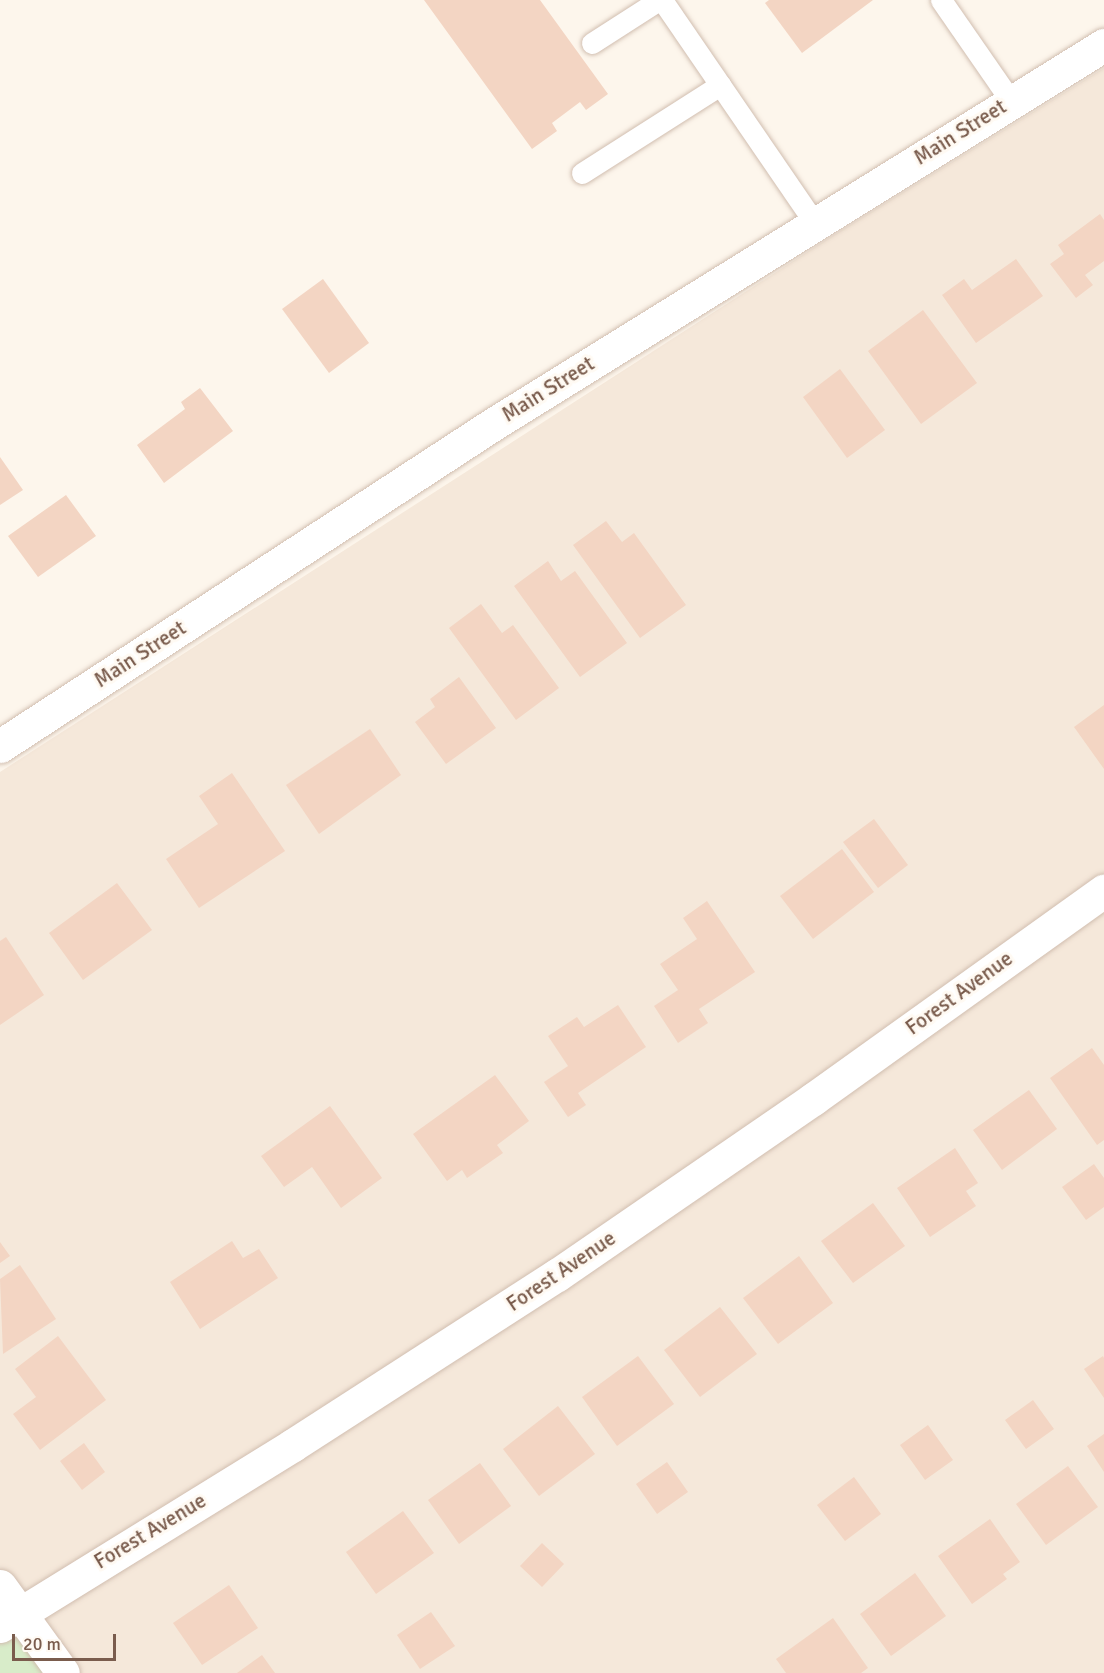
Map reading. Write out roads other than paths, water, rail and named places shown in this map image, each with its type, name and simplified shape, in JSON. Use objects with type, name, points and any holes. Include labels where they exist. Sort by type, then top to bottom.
[{"type":"street","name":"Main Street","points":[[0,746],[495,423],[813,222],[1104,45]]},
{"type":"street","name":"Forest Avenue","points":[[10,1620],[293,1445],[557,1275],[813,1099],[1104,891]]},
{"type":"street","points":[[0,1586],[10,1620],[63,1673]]},
{"type":"lane","points":[[592,43],[660,0],[813,222]]},
{"type":"lane","points":[[941,0],[1011,101]]},
{"type":"lane","points":[[582,173],[720,85]]}]
